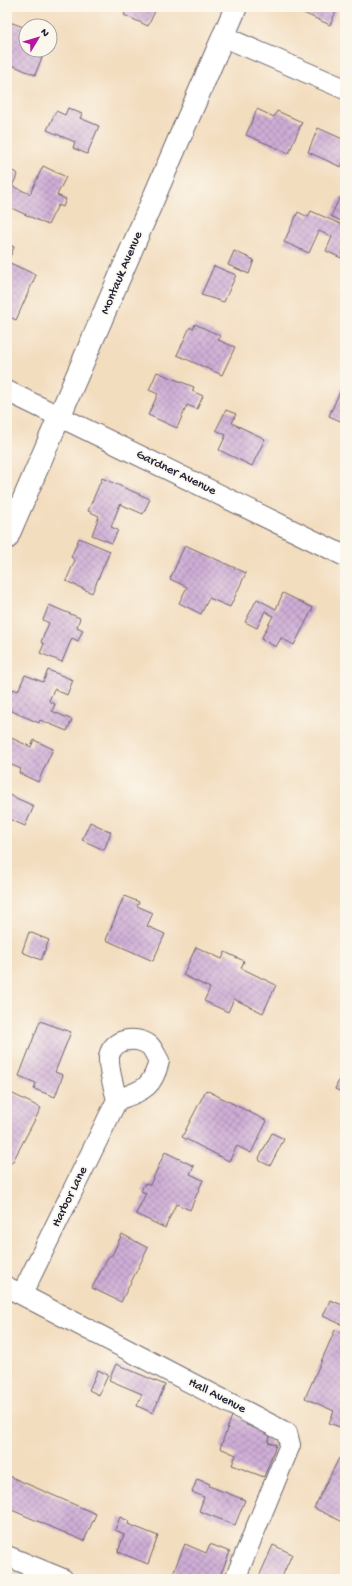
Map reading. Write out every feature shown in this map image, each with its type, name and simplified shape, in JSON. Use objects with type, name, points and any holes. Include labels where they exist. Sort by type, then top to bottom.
[{"type":"street","name":"Montauk Avenue","points":[[7,538],[222,36],[236,7]]},
{"type":"street","points":[[222,36],[345,89]]},
{"type":"street","name":"Gardner Avenue","points":[[7,391],[345,556]]},
{"type":"street","name":"Harbor Lane","points":[[15,1291],[117,1100]]},
{"type":"street","name":"Hall Avenue","points":[[15,1291],[287,1433],[290,1445],[235,1579]]},
{"type":"street","points":[[7,1556],[63,1579]]},
{"type":"building","points":[[128,7],[157,7],[148,26],[124,15]]},
{"type":"building","points":[[298,7],[338,7],[330,25],[297,10]]},
{"type":"building","points":[[7,21],[18,25],[18,58],[42,58],[35,75],[7,63]]},
{"type":"building","points":[[68,108],[82,114],[80,118],[99,126],[87,154],[73,148],[75,142],[47,130],[56,111],[65,115]]},
{"type":"building","points":[[257,109],[274,117],[277,111],[302,122],[289,153],[246,135]]},
{"type":"building","points":[[318,128],[345,140],[345,164],[343,163],[341,167],[308,152]]},
{"type":"building","points":[[43,166],[66,177],[57,195],[66,199],[63,207],[58,205],[48,225],[7,206],[7,168],[18,174],[12,186],[30,194]]},
{"type":"building","points":[[340,197],[345,200],[345,213],[341,221],[331,216]]},
{"type":"building","points":[[311,211],[345,226],[345,248],[341,258],[326,251],[332,237],[319,231],[309,253],[284,242],[298,212],[308,217]]},
{"type":"building","points":[[7,244],[14,247],[8,262],[36,275],[16,320],[7,316]]},
{"type":"building","points":[[234,251],[254,260],[249,274],[228,265]]},
{"type":"building","points":[[214,266],[236,275],[224,302],[201,295]]},
{"type":"building","points":[[195,324],[221,336],[218,340],[235,347],[222,375],[177,355],[190,327],[193,329]]},
{"type":"building","points":[[157,372],[194,387],[192,391],[203,396],[197,409],[187,405],[177,428],[148,415],[158,394],[149,390]]},
{"type":"building","points":[[341,389],[345,391],[345,423],[329,416]]},
{"type":"building","points":[[226,410],[236,414],[232,423],[265,439],[252,466],[219,450],[226,435],[216,430]]},
{"type":"building","points":[[102,478],[150,499],[143,514],[120,504],[111,527],[118,530],[112,543],[92,535],[99,516],[88,511]]},
{"type":"building","points":[[79,538],[110,551],[92,593],[66,581],[75,560],[71,557]]},
{"type":"building","points":[[185,545],[246,573],[230,607],[209,598],[201,614],[179,603],[187,587],[170,579]]},
{"type":"building","points":[[283,593],[313,608],[294,645],[281,638],[276,647],[261,639],[273,616],[265,611],[257,628],[245,622],[257,599],[276,609]]},
{"type":"building","points":[[49,605],[80,618],[77,627],[83,630],[78,641],[72,638],[62,662],[40,653],[44,644],[41,642],[49,623],[43,620]]},
{"type":"building","points":[[48,670],[73,680],[67,695],[54,689],[49,701],[55,704],[52,711],[72,720],[67,731],[40,720],[39,723],[7,709],[7,702],[13,689],[18,691],[25,675],[43,682]]},
{"type":"building","points":[[7,736],[31,747],[34,740],[53,749],[38,782],[19,773],[21,769],[7,763]]},
{"type":"building","points":[[7,794],[34,806],[25,826],[7,818]]},
{"type":"building","points":[[90,822],[111,832],[104,850],[82,840]]},
{"type":"building","points":[[124,896],[139,902],[137,906],[153,913],[147,926],[165,934],[153,961],[106,940]]},
{"type":"building","points":[[29,932],[49,940],[41,960],[22,952]]},
{"type":"building","points":[[196,947],[222,959],[225,952],[244,961],[241,968],[276,985],[263,1013],[234,999],[228,1012],[204,1001],[210,988],[183,975]]},
{"type":"building","points":[[40,1021],[71,1032],[55,1072],[63,1075],[55,1097],[34,1089],[36,1083],[19,1076]]},
{"type":"building","points":[[345,1067],[345,1094],[335,1089]]},
{"type":"building","points":[[206,1090],[267,1121],[251,1153],[237,1146],[229,1161],[182,1137]]},
{"type":"building","points":[[11,1093],[41,1108],[12,1163],[7,1160],[7,1101]]},
{"type":"building","points":[[272,1133],[284,1139],[270,1166],[260,1161],[259,1158]]},
{"type":"building","points":[[165,1152],[194,1166],[190,1174],[203,1180],[190,1210],[176,1204],[165,1228],[136,1214],[146,1193],[141,1191],[145,1183],[150,1185]]},
{"type":"building","points":[[122,1234],[148,1248],[121,1302],[92,1288],[108,1257],[112,1255]]},
{"type":"building","points":[[330,1300],[345,1306],[345,1326],[323,1316]]},
{"type":"building","points":[[345,1326],[345,1429],[329,1423],[334,1411],[305,1398],[335,1330],[342,1333]]},
{"type":"building","points":[[116,1364],[165,1385],[153,1413],[137,1406],[142,1394],[109,1380]]},
{"type":"building","points":[[98,1370],[108,1375],[99,1395],[89,1390]]},
{"type":"building","points":[[232,1416],[247,1421],[246,1425],[271,1434],[268,1442],[276,1445],[264,1477],[232,1465],[236,1455],[220,1448]]},
{"type":"building","points":[[339,1458],[345,1461],[345,1523],[314,1508]]},
{"type":"building","points":[[9,1476],[96,1514],[84,1541],[7,1508],[7,1481]]},
{"type":"building","points":[[197,1479],[210,1484],[209,1486],[245,1500],[235,1525],[199,1511],[204,1497],[192,1492]]},
{"type":"building","points":[[120,1517],[129,1521],[128,1524],[158,1536],[148,1564],[118,1552],[124,1534],[115,1530]]},
{"type":"building","points":[[185,1544],[206,1553],[210,1544],[230,1552],[219,1578],[214,1576],[213,1579],[171,1578]]},
{"type":"building","points":[[273,1545],[292,1554],[281,1579],[258,1579]]}]
